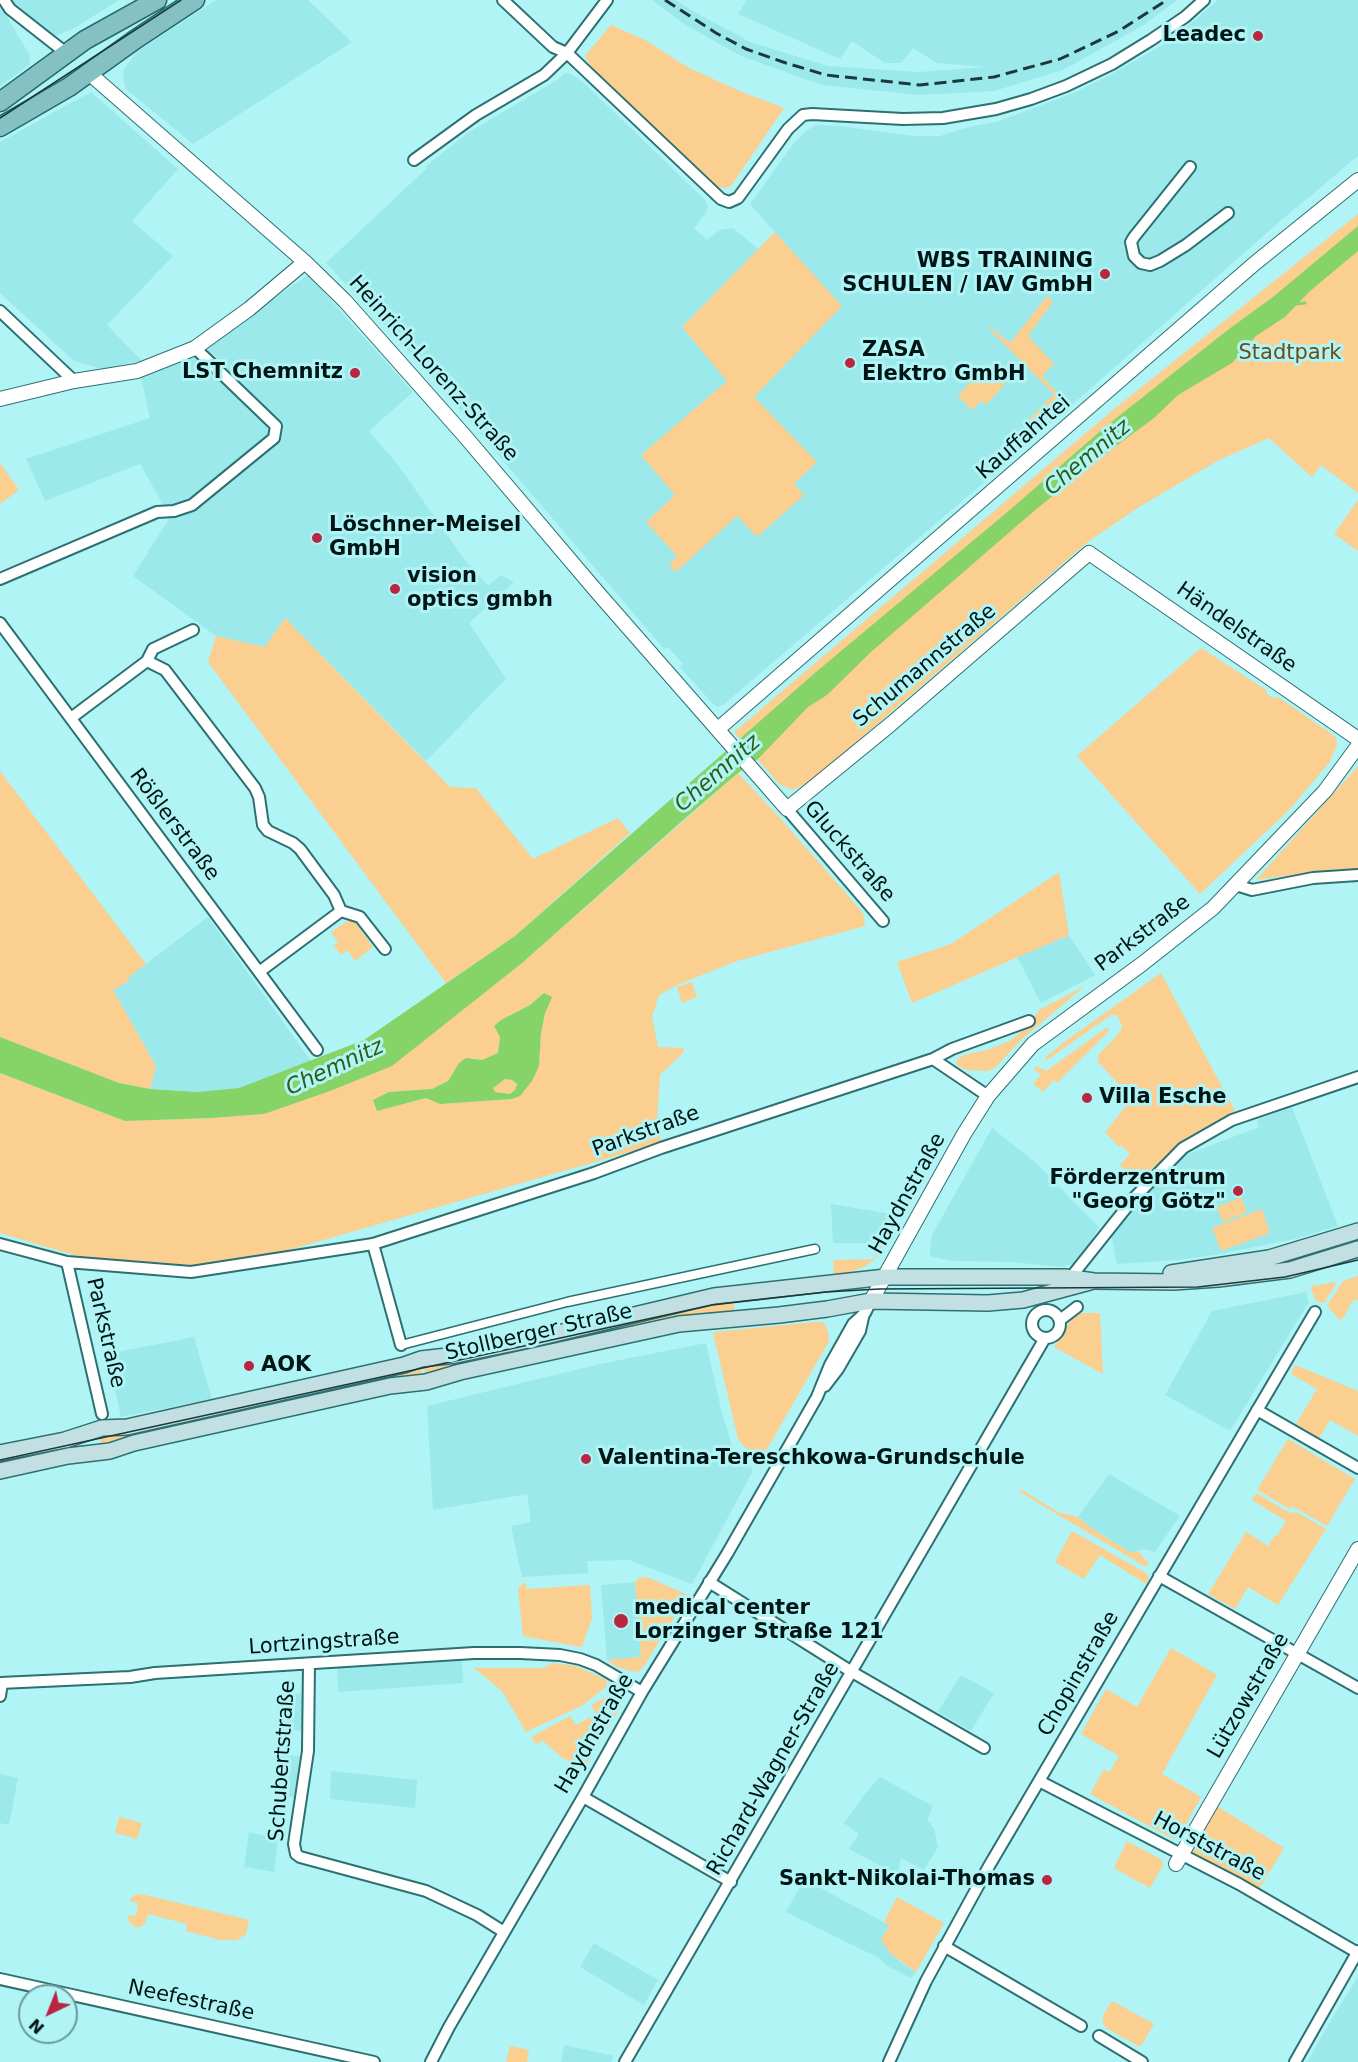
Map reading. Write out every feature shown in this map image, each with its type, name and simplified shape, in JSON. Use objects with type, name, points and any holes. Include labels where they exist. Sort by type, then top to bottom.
[{"type":"main road","points":[[0,102],[85,40],[156,0]]},
{"type":"main road","points":[[0,127],[89,73],[195,0]]},
{"type":"main road","name":"Heinrich-Lorenz-Straße","points":[[66,53],[89,73]]},
{"type":"main road","name":"Stollberger Straße","points":[[1141,1281],[1174,1273],[1269,1258],[1358,1231]]},
{"type":"main road","name":"Stollberger Straße","points":[[0,1453],[65,1440],[102,1428],[128,1426],[404,1365],[421,1359],[456,1355],[533,1339],[714,1296],[886,1277],[1071,1277],[1094,1281],[1196,1281],[1290,1270],[1358,1249]]},
{"type":"main road","name":"Stollberger Straße","points":[[0,1471],[68,1456],[110,1451],[134,1443],[390,1386],[426,1382],[460,1372],[679,1324],[868,1307],[1023,1300],[1094,1281]]},
{"type":"street","name":"Heinrich-Lorenz-Straße","points":[[4,0],[10,9],[66,53]]},
{"type":"street","points":[[503,0],[553,46],[567,53],[721,199],[729,202],[738,198],[788,129],[803,116],[812,114],[903,119],[943,118],[1005,107],[1057,89],[1112,64],[1185,17],[1204,0]]},
{"type":"street","points":[[414,160],[476,115],[544,75],[567,53],[607,0]]},
{"type":"street","name":"Heinrich-Lorenz-Straße","points":[[89,73],[305,262],[345,301],[787,809]]},
{"type":"street","points":[[1190,167],[1134,237],[1131,242],[1134,256],[1140,263],[1150,265],[1160,261],[1186,245],[1228,213]]},
{"type":"street","name":"Kauffahrtei","points":[[718,729],[1254,264],[1358,180]]},
{"type":"street","points":[[0,399],[75,381],[137,371],[195,348],[249,309],[305,262]]},
{"type":"street","points":[[0,310],[75,381]]},
{"type":"street","points":[[0,579],[158,512],[174,511],[192,505],[274,438],[276,426],[195,348]]},
{"type":"street","name":"Händelstraße","points":[[1089,554],[1358,739]]},
{"type":"street","name":"Schumannstraße","points":[[787,809],[891,724],[1089,554]]},
{"type":"street","name":"Rößlerstraße","points":[[0,623],[317,1050]]},
{"type":"street","points":[[70,718],[147,661],[153,649],[192,630]]},
{"type":"street","points":[[147,661],[165,670],[255,788],[259,797],[263,825],[268,831],[300,849],[334,895],[341,911],[360,917],[385,950]]},
{"type":"street","name":"Parkstraße","points":[[988,1096],[1033,1044],[1142,964],[1213,908],[1325,791],[1358,746]]},
{"type":"street","name":"Gluckstraße","points":[[787,809],[883,921]]},
{"type":"street","points":[[1236,885],[1252,890],[1312,878],[1358,875]]},
{"type":"street","points":[[260,972],[341,911]]},
{"type":"street","name":"Parkstraße","points":[[0,1244],[67,1262],[191,1272],[373,1244],[594,1173],[699,1135],[933,1059],[952,1049],[1029,1021]]},
{"type":"street","points":[[933,1059],[988,1096]]},
{"type":"street","points":[[1071,1277],[1134,1198],[1184,1148],[1232,1120],[1358,1077]]},
{"type":"street","name":"Haydnstraße","points":[[431,2062],[642,1692],[817,1397],[830,1365],[853,1324],[868,1307],[886,1277],[988,1096]]},
{"type":"street","points":[[373,1244],[401,1345],[567,1302],[815,1249]]},
{"type":"street","name":"Parkstraße","points":[[67,1262],[102,1414]]},
{"type":"street","name":"Richard-Wagner-Straße","points":[[625,2062],[1045,1338],[1056,1335],[1060,1327],[1060,1320],[1077,1307]]},
{"type":"street","points":[[1045,1338],[1038,1336],[1034,1331],[1032,1322],[1034,1315],[1047,1309],[1055,1312],[1060,1320]]},
{"type":"street","name":"Chopinstraße","points":[[889,2062],[944,1946],[1315,1312]]},
{"type":"street","points":[[1257,1410],[1358,1468]]},
{"type":"street","name":"Lützowstraße","points":[[1179,1859],[1358,1549]]},
{"type":"street","points":[[1159,1576],[1358,1688]]},
{"type":"street","points":[[709,1582],[852,1672],[984,1748]]},
{"type":"street","name":"Lortzingstraße","points":[[1,1683],[130,1677],[155,1673],[474,1653],[520,1653],[560,1655],[580,1659],[596,1665],[642,1692]]},
{"type":"street","name":"Schubertstraße","points":[[309,1664],[308,1751],[294,1844],[296,1854],[432,1893],[477,1915],[504,1932]]},
{"type":"street","points":[[0,1696],[1,1683]]},
{"type":"street","name":"Horststraße","points":[[1039,1781],[1179,1859],[1358,1952]]},
{"type":"street","points":[[584,1797],[731,1882]]},
{"type":"street","points":[[944,1946],[1081,2026]]},
{"type":"street","points":[[1295,2062],[1358,1952]]},
{"type":"street","name":"Neefestraße","points":[[0,1979],[374,2062]]},
{"type":"street","points":[[1099,2036],[1142,2062]]},
{"type":"shaded area","points":[[12,0],[119,0],[76,27],[55,36],[16,7]]},
{"type":"shaded area","points":[[216,0],[308,0],[352,42],[193,144],[126,89],[123,78],[124,69],[137,52]]},
{"type":"shaded area","points":[[652,0],[676,0],[750,42],[828,66],[919,72],[986,67],[937,63],[913,48],[901,63],[885,63],[852,41],[840,59],[738,14],[747,0],[1177,0],[1144,25],[1063,70],[994,91],[919,95],[822,85],[741,56],[684,24]]},
{"type":"shaded area","points":[[1218,0],[1358,0],[1358,156],[1278,223],[995,473],[718,707],[680,667],[683,664],[668,647],[664,649],[425,369],[326,263],[427,168],[426,166],[469,132],[565,73],[571,74],[584,83],[706,201],[708,207],[706,213],[694,228],[707,240],[720,230],[733,228],[758,249],[775,232],[750,204],[793,144],[816,125],[914,136],[940,136],[999,121],[1076,92],[1108,76],[1171,40]]},
{"type":"shaded area","points":[[0,5],[29,54],[30,64],[0,86]]},
{"type":"shaded area","points":[[91,92],[178,169],[132,221],[173,256],[107,325],[142,361],[103,369],[74,361],[0,293],[0,142]]},
{"type":"shaded area","points":[[308,275],[413,392],[369,431],[396,462],[464,559],[488,586],[501,575],[514,582],[469,623],[506,679],[426,761],[285,618],[265,647],[216,636],[133,576],[170,517],[140,464],[45,501],[26,459],[150,418],[141,378],[203,348]]},
{"type":"shaded area","points":[[208,917],[311,1061],[239,1088],[197,1092],[150,1089],[156,1066],[113,990],[127,982],[130,976]]},
{"type":"shaded area","points":[[1069,935],[1095,975],[1041,1003],[1017,957]]},
{"type":"shaded area","name":"Förderzentrum \"Georg Götz\"","points":[[1292,1107],[1338,1226],[1295,1239],[1220,1254],[1179,1260],[1117,1264],[1111,1234],[1183,1156],[1259,1127],[1257,1120]]},
{"type":"shaded area","points":[[992,1128],[1035,1162],[1099,1227],[1079,1262],[1062,1267],[1011,1262],[951,1261],[930,1256],[931,1237]]},
{"type":"shaded area","points":[[831,1204],[896,1215],[895,1222],[876,1243],[833,1243]]},
{"type":"shaded area","points":[[1306,1292],[1309,1302],[1230,1431],[1165,1395],[1212,1311]]},
{"type":"shaded area","points":[[194,1337],[212,1399],[121,1417],[107,1354]]},
{"type":"shaded area","name":"Valentina-Tereschkowa-Grundschule","points":[[706,1343],[722,1413],[734,1451],[751,1466],[753,1471],[692,1584],[629,1560],[587,1561],[588,1573],[522,1577],[511,1526],[531,1522],[527,1494],[433,1510],[427,1406],[600,1364]]},
{"type":"shaded area","points":[[1109,1474],[1180,1516],[1155,1552],[1144,1549],[1131,1553],[1078,1517]]},
{"type":"shaded area","name":"medical center Lorzinger Straße 121","points":[[635,1582],[641,1657],[607,1660],[601,1585]]},
{"type":"shaded area","points":[[462,1661],[463,1683],[338,1692],[337,1668]]},
{"type":"shaded area","points":[[961,1675],[994,1693],[971,1731],[938,1712]]},
{"type":"shaded area","points":[[279,1693],[306,1694],[304,1731],[276,1728]]},
{"type":"shaded area","points":[[278,1753],[304,1757],[298,1798],[272,1793]]},
{"type":"shaded area","points":[[331,1771],[417,1780],[415,1808],[330,1799]]},
{"type":"shaded area","points":[[0,1774],[18,1778],[9,1825],[0,1823]]},
{"type":"shaded area","points":[[880,1777],[933,1806],[927,1820],[934,1828],[938,1847],[924,1870],[901,1858],[896,1882],[882,1867],[849,1849],[859,1834],[844,1823]]},
{"type":"shaded area","points":[[249,1832],[278,1839],[274,1872],[244,1867]]},
{"type":"shaded area","points":[[804,1879],[889,1925],[881,1940],[900,1962],[916,1972],[911,1978],[885,1965],[881,1959],[786,1912]]},
{"type":"shaded area","points":[[594,1943],[658,1980],[644,2005],[580,1967]]},
{"type":"shaded area","points":[[1358,1977],[1358,2062],[1307,2062],[1331,2020]]},
{"type":"shaded area","points":[[564,2045],[614,2056],[611,2062],[561,2062]]},
{"type":"green space","points":[[611,25],[645,40],[689,68],[784,108],[731,186],[723,188],[715,186],[591,67],[585,56]]},
{"type":"green space","name":"Stadtpark","points":[[1358,214],[1358,493],[1321,465],[1312,477],[1269,438],[1219,460],[1139,507],[1089,541],[809,783],[792,790],[779,784],[734,732],[1114,409]]},
{"type":"green space","points":[[775,232],[842,306],[754,397],[817,462],[794,484],[804,495],[757,537],[737,516],[676,572],[669,565],[677,556],[646,522],[675,495],[641,455],[727,381],[682,327]]},
{"type":"green space","points":[[1047,296],[1053,302],[1028,336],[1054,364],[1042,376],[1064,400],[1034,425],[1029,419],[1054,394],[989,329],[990,327],[1010,343]]},
{"type":"green space","points":[[987,363],[1006,383],[986,405],[981,401],[972,410],[958,396]]},
{"type":"green space","points":[[0,463],[19,490],[0,504]]},
{"type":"green space","points":[[1358,500],[1358,551],[1334,534]]},
{"type":"green space","points":[[285,618],[450,787],[476,788],[533,859],[618,818],[630,833],[515,936],[446,983],[208,662],[216,636],[265,647]]},
{"type":"green space","points":[[1201,648],[1266,690],[1267,694],[1274,699],[1278,697],[1336,737],[1337,746],[1329,763],[1290,809],[1200,894],[1077,756]]},
{"type":"green space","points":[[1358,766],[1358,869],[1334,869],[1256,880]]},
{"type":"green space","points":[[0,771],[146,964],[130,976],[127,982],[113,990],[156,1066],[150,1089],[119,1083],[0,1037]]},
{"type":"green space","points":[[738,773],[863,913],[865,926],[737,961],[677,985],[659,995],[652,1016],[658,1047],[684,1048],[684,1052],[660,1075],[657,1121],[661,1143],[205,1274],[124,1270],[0,1233],[0,1073],[125,1121],[264,1114],[522,963]],"holes":[[[544,993],[545,1013],[539,1067],[512,1099],[440,1104],[427,1098],[377,1111],[374,1100],[389,1092],[432,1089],[448,1081],[459,1063],[473,1058],[482,1060],[498,1053],[500,1037],[494,1026],[530,1005]]]},
{"type":"green space","points":[[1059,872],[1069,935],[912,1003],[897,962],[951,944]]},
{"type":"green space","points":[[352,918],[373,947],[355,961],[347,950],[341,955],[334,946],[338,942],[331,932]]},
{"type":"green space","points":[[1161,973],[1235,1111],[1180,1143],[1138,1182],[1120,1165],[1130,1154],[1121,1145],[1119,1147],[1105,1132],[1126,1106],[1125,1091],[1098,1062],[1098,1055],[1121,1030],[1122,1025],[1117,1015],[1111,1015],[1047,1060],[1045,1058]]},
{"type":"green space","points":[[692,982],[697,997],[682,1003],[677,987]]},
{"type":"green space","points":[[1085,986],[1023,1038],[994,1069],[967,1070],[956,1063],[958,1058],[967,1054],[988,1050],[1011,1040],[1028,1026],[1039,1010]]},
{"type":"green space","points":[[1106,1028],[1109,1029],[1108,1032],[1057,1083],[1054,1080],[1043,1092],[1033,1084],[1041,1075],[1034,1069],[1037,1066],[1046,1071]]},
{"type":"green space","points":[[505,1079],[512,1080],[517,1085],[515,1090],[510,1094],[495,1092],[492,1088]]},
{"type":"green space","points":[[1241,1197],[1247,1212],[1223,1222],[1217,1207]]},
{"type":"green space","points":[[1262,1209],[1270,1233],[1221,1251],[1212,1228]]},
{"type":"green space","points":[[900,1211],[902,1213],[875,1259],[876,1243],[888,1232]]},
{"type":"green space","points":[[875,1259],[864,1267],[834,1278],[833,1260]]},
{"type":"green space","points":[[1358,1276],[1358,1301],[1354,1299],[1341,1321],[1327,1306],[1343,1281]]},
{"type":"green space","points":[[1335,1282],[1336,1284],[1324,1303],[1315,1300],[1312,1286]]},
{"type":"green space","points":[[733,1296],[735,1315],[425,1375],[424,1366]]},
{"type":"green space","points":[[1081,1313],[1100,1313],[1103,1374],[1054,1347],[1071,1320]]},
{"type":"green space","points":[[823,1322],[828,1331],[829,1341],[759,1463],[738,1439],[713,1332]]},
{"type":"green space","points":[[1295,1365],[1358,1391],[1358,1436],[1330,1420],[1319,1438],[1296,1424],[1317,1389],[1291,1374]]},
{"type":"green space","points":[[421,1366],[422,1376],[101,1445],[100,1437],[106,1435]]},
{"type":"green space","points":[[1288,1439],[1355,1479],[1327,1526],[1292,1506],[1290,1509],[1257,1490]]},
{"type":"green space","points":[[1022,1490],[1058,1512],[1078,1517],[1131,1553],[1138,1551],[1149,1564],[1146,1567],[1018,1491]]},
{"type":"green space","points":[[1256,1493],[1290,1513],[1296,1512],[1326,1529],[1278,1605],[1248,1587],[1235,1609],[1208,1594],[1246,1532],[1268,1546],[1286,1521],[1252,1500]]},
{"type":"green space","points":[[1072,1531],[1146,1573],[1149,1578],[1146,1584],[1100,1555],[1084,1579],[1055,1562]]},
{"type":"green space","points":[[647,1577],[688,1595],[644,1666],[634,1672],[617,1667],[607,1660],[641,1657],[635,1582],[639,1578]]},
{"type":"green space","points":[[525,1582],[527,1589],[590,1585],[592,1619],[582,1646],[523,1636],[518,1588]]},
{"type":"green space","points":[[1171,1648],[1217,1675],[1162,1774],[1201,1797],[1179,1836],[1173,1839],[1090,1794],[1104,1769],[1109,1773],[1119,1756],[1081,1734],[1106,1689],[1137,1707]]},
{"type":"green space","points":[[553,1663],[576,1666],[607,1680],[606,1687],[583,1705],[526,1732],[502,1691],[474,1668],[543,1668]]},
{"type":"green space","points":[[613,1693],[617,1695],[621,1706],[579,1778],[575,1775],[579,1769],[542,1740],[537,1745],[531,1737],[570,1716],[576,1725],[596,1714],[591,1705]]},
{"type":"green space","points":[[1212,1803],[1284,1848],[1256,1894],[1182,1854]]},
{"type":"green space","points":[[119,1817],[142,1823],[137,1839],[115,1833]]},
{"type":"green space","points":[[1127,1841],[1162,1860],[1163,1865],[1150,1888],[1114,1868]]},
{"type":"green space","points":[[141,1894],[249,1920],[246,1934],[237,1940],[220,1940],[186,1931],[187,1924],[148,1914],[141,1927],[135,1927],[129,1922],[128,1915],[136,1916],[138,1903],[129,1901],[134,1895]]},
{"type":"green space","points":[[897,1897],[944,1923],[916,1972],[891,1954],[881,1940],[889,1925],[884,1922]]},
{"type":"green space","points":[[1112,2001],[1154,2024],[1140,2047],[1106,2028],[1103,2015]]},
{"type":"green space","points":[[510,2046],[529,2050],[527,2062],[506,2062]]},
{"type":"water","name":"Chemnitz","points":[[1358,226],[1358,251],[1310,291],[1285,317],[1256,336],[1232,363],[1178,395],[1154,418],[1034,511],[872,651],[827,695],[808,707],[758,759],[690,814],[522,963],[392,1066],[264,1114],[125,1121],[0,1073],[0,1037],[119,1083],[150,1089],[197,1092],[239,1088],[364,1040],[515,936],[816,672],[1105,427],[1273,297]]},
{"type":"water","points":[[544,993],[552,997],[545,1013],[541,1033],[539,1066],[532,1081],[520,1096],[512,1099],[440,1104],[426,1098],[377,1111],[373,1100],[389,1092],[432,1089],[448,1081],[459,1063],[466,1058],[482,1060],[498,1053],[500,1037],[494,1026],[530,1005]],"holes":[[[505,1079],[517,1084],[515,1090],[510,1094],[495,1092],[493,1088]]]},
{"type":"waterway","points":[[1295,304],[1305,303]]},
{"type":"tram line","points":[[0,118],[181,0]]},
{"type":"tram line","points":[[0,1460],[712,1305],[826,1292],[879,1289],[1198,1287],[1285,1277],[1358,1260]]},
{"type":"railway","points":[[665,0],[716,33],[746,49],[786,63],[826,75],[920,85],[994,77],[1060,59],[1119,31],[1167,0]]},
{"type":"place","name":"Leadec","points":[[1258,36]]},
{"type":"place","name":"WBS TRAINING SCHULEN / IAV GmbH","points":[[1105,274]]},
{"type":"place","name":"ZASA Elektro GmbH","points":[[850,363]]},
{"type":"place","name":"LST Chemnitz","points":[[355,373]]},
{"type":"place","name":"Löschner-Meisel GmbH","points":[[317,538]]},
{"type":"place","name":"vision optics gmbh","points":[[395,589]]},
{"type":"place","name":"Villa Esche","points":[[1087,1098]]},
{"type":"place","name":"Förderzentrum \"Georg Götz\"","points":[[1238,1191]]},
{"type":"place","name":"AOK","points":[[249,1366]]},
{"type":"place","name":"Valentina-Tereschkowa-Grundschule","points":[[586,1459]]},
{"type":"place","name":"medical center Lorzinger Straße 121","points":[[621,1621]]},
{"type":"place","name":"Sankt-Nikolai-Thomas","points":[[1047,1880]]}]
